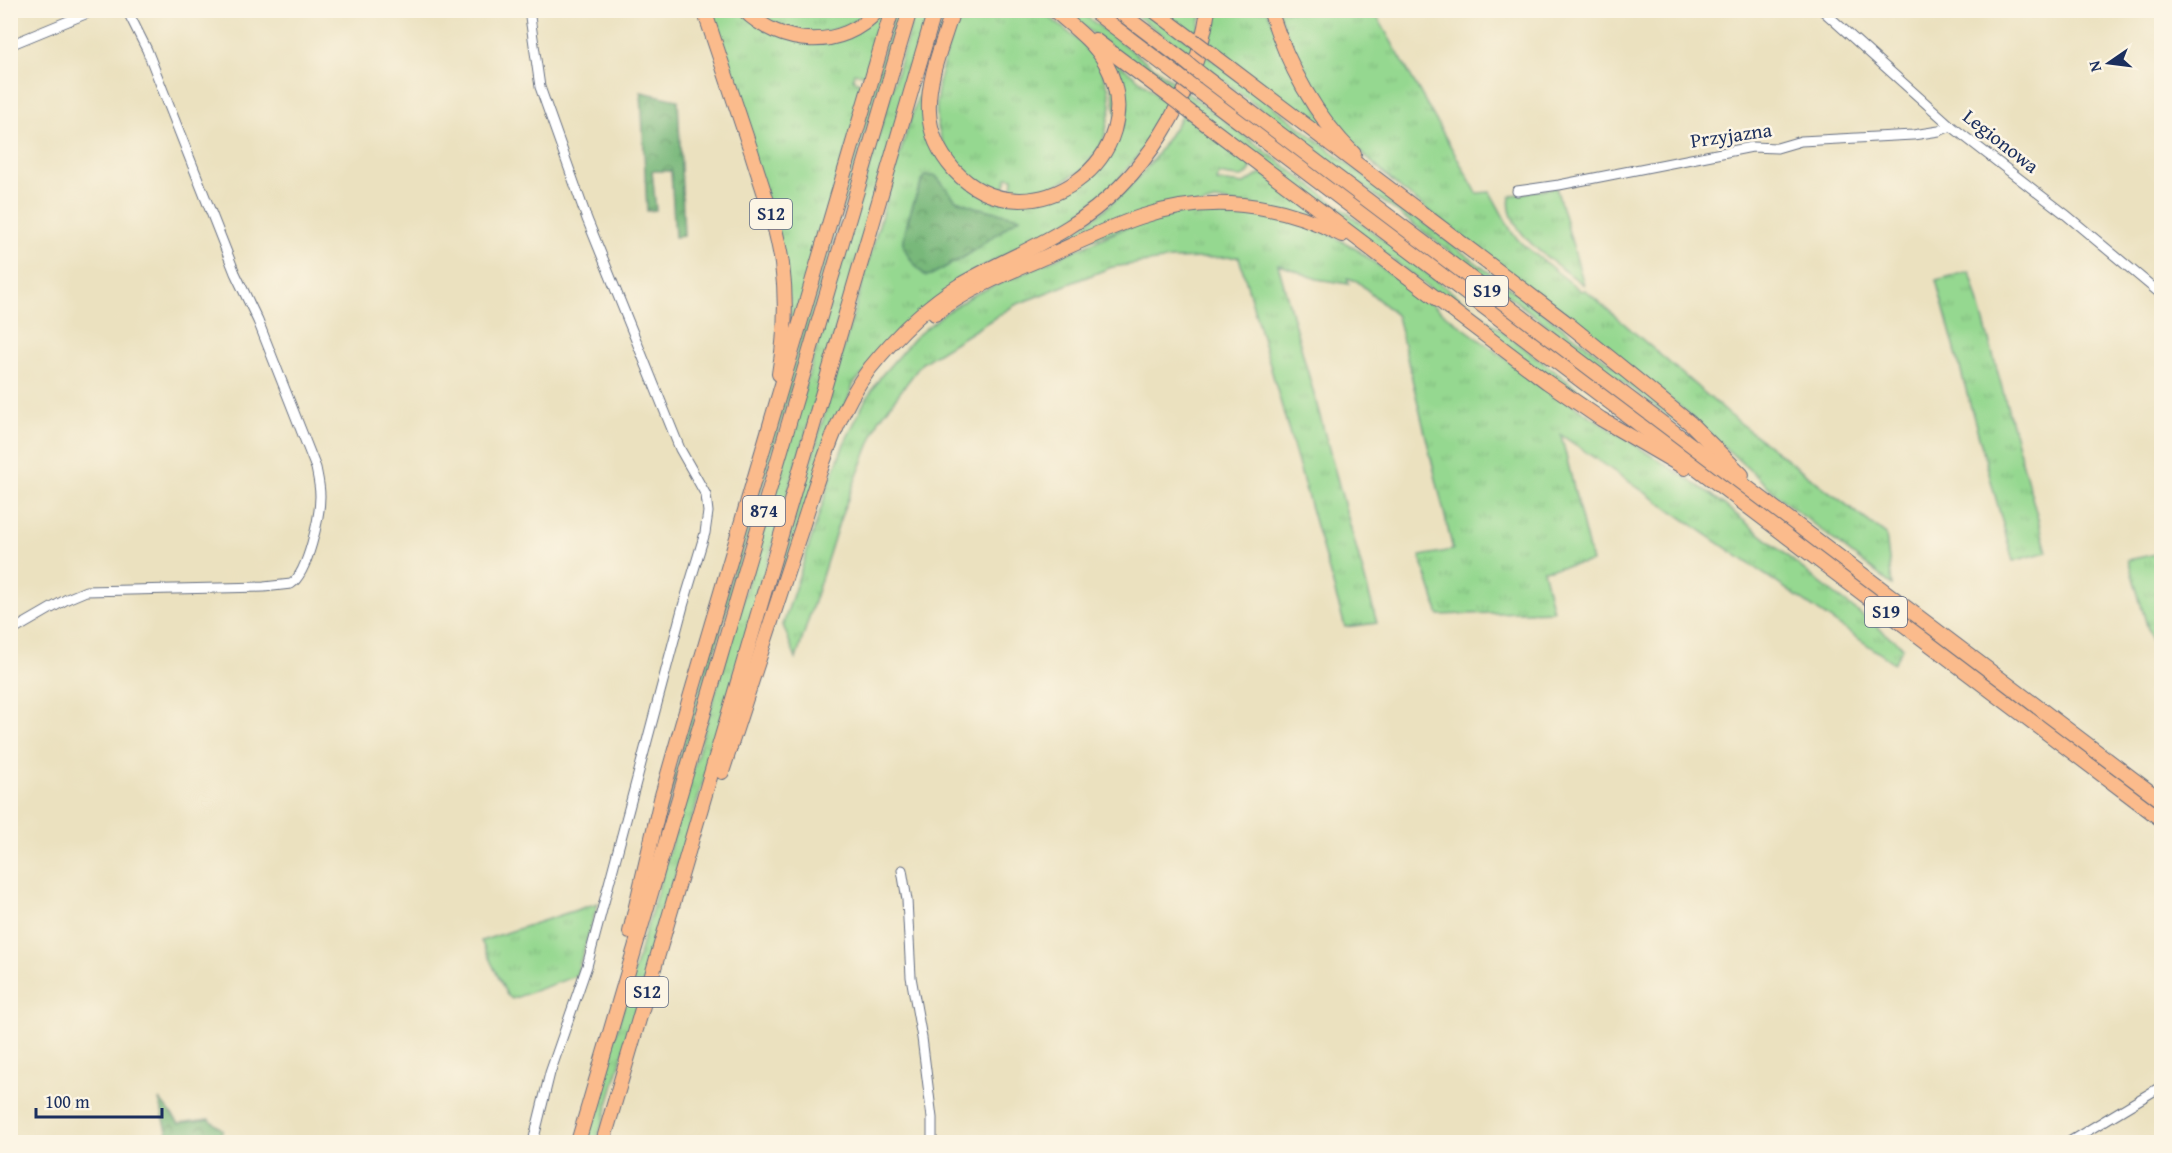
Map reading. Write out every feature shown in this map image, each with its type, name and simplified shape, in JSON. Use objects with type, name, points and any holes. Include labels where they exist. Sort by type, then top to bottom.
[{"type":"highway","name":"S12","points":[[578,1143],[616,1011],[630,934],[661,799],[770,424],[781,364],[785,320],[782,262],[766,200],[704,10]]},
{"type":"highway","points":[[744,10],[759,24],[780,34],[812,40],[833,38],[852,30],[878,10]]},
{"type":"highway","points":[[770,424],[892,10]]},
{"type":"highway","name":"874","points":[[616,1011],[910,10]]},
{"type":"highway","name":"874","points":[[692,842],[935,10]]},
{"type":"highway","points":[[953,10],[929,98],[930,121],[935,139],[947,162],[966,181],[985,192],[1018,199],[1052,194],[1070,187],[1087,174],[1110,142],[1116,117],[1115,92],[1106,63],[1096,49],[1054,10]]},
{"type":"highway","points":[[1054,10],[1578,404],[1736,498]]},
{"type":"highway","name":"S19","points":[[1092,10],[2162,820]]},
{"type":"highway","name":"S19","points":[[1117,10],[2162,801]]},
{"type":"highway","points":[[1154,10],[1568,323],[1665,401],[1773,507]]},
{"type":"highway","points":[[692,842],[709,810],[836,430],[852,396],[873,365],[903,330],[942,297],[1072,226],[1123,183],[1154,146],[1184,93],[1202,39],[1208,10]]},
{"type":"highway","points":[[1270,10],[1286,54],[1311,102],[1351,152],[1395,192]]},
{"type":"highway","points":[[873,365],[916,328],[964,294],[1127,222],[1172,209],[1195,205],[1247,204],[1278,210],[1329,228],[1391,263]]},
{"type":"highway","name":"S12","points":[[603,1143],[692,842]]},
{"type":"street","points":[[10,45],[95,10]]},
{"type":"street","points":[[10,632],[67,599],[86,591],[264,587],[291,584],[299,576],[315,528],[320,499],[320,483],[316,468],[258,321],[235,273],[147,50],[127,10]]},
{"type":"street","points":[[529,10],[540,87],[587,219],[680,449],[706,495],[708,512],[705,533],[676,629],[587,966],[550,1073],[533,1143]]},
{"type":"street","name":"Legionowa","points":[[1822,10],[1951,126],[2065,214],[2162,295]]},
{"type":"street","name":"Przyjazna","points":[[1517,191],[1559,185],[1752,147],[1777,148],[1801,141],[1913,135],[1939,131],[1951,126]]},
{"type":"street","points":[[902,870],[907,900],[910,977],[922,1038],[932,1119],[932,1143]]},
{"type":"street","points":[[2069,1143],[2162,1086]]},
{"type":"green space","points":[[709,11],[739,11],[808,44],[888,11],[867,75],[854,73],[853,79],[865,85],[790,344],[790,301]]},
{"type":"green space","points":[[752,11],[871,11],[847,26],[817,34],[791,32]]},
{"type":"green space","points":[[895,11],[901,11],[657,846],[662,817]]},
{"type":"green space","points":[[915,11],[930,11],[597,1142],[584,1142]]},
{"type":"green space","points":[[945,11],[949,11],[928,84],[933,146],[989,197],[1066,193],[1118,129],[1108,55],[1172,106],[1146,146],[1116,182],[1074,218],[969,274],[854,383],[761,635],[896,166]]},
{"type":"green space","points":[[959,11],[1042,11],[1089,49],[1098,61],[1108,87],[1111,106],[1103,143],[1084,169],[1044,192],[1016,194],[1012,190],[1013,178],[1007,177],[1004,189],[992,188],[971,176],[953,159],[942,140],[937,120],[937,99],[940,77]]},
{"type":"green space","points":[[1063,11],[1079,11],[1640,437],[1575,398]]},
{"type":"green space","points":[[1101,11],[1109,11],[1833,559],[1830,563]]},
{"type":"green space","points":[[1131,11],[1148,11],[1182,36],[1467,256],[1641,386],[1714,451]]},
{"type":"green space","points":[[1161,11],[1202,11],[1195,36]]},
{"type":"green space","points":[[1215,11],[1267,11],[1337,144],[1210,48]]},
{"type":"green space","points":[[1278,11],[1374,11],[1477,193],[1490,192],[1513,234],[1521,243],[1581,291],[1585,290],[1738,422],[1886,535],[1892,585],[1785,502],[1677,404],[1401,189],[1375,165],[1338,128],[1317,99],[1299,66]]},
{"type":"green space","points":[[641,92],[678,100],[684,236],[675,237],[671,171],[652,171],[656,210],[647,211]]},
{"type":"green space","points":[[1183,114],[1251,164],[1248,174],[1244,176],[1219,174],[1217,181],[1244,184],[1262,173],[1326,221],[1217,200],[1035,256],[1085,225],[1129,187],[1155,157]]},
{"type":"green space","points":[[925,176],[936,176],[956,200],[975,207],[1020,217],[966,256],[926,276],[913,262],[904,245],[911,210]]},
{"type":"green space","points":[[1556,187],[1584,285],[1548,258],[1524,236],[1510,210],[1510,197],[1513,195]]},
{"type":"green space","points":[[1249,209],[1324,231],[1353,247],[1533,379],[1711,494],[1903,647],[1894,663],[1561,435],[1592,562],[1543,570],[1553,611],[1439,615],[1420,556],[1453,550],[1397,316],[1357,281],[1347,278],[1349,284],[1317,279],[1278,264],[1377,623],[1345,627],[1239,257],[1170,259],[1112,267],[1015,305],[922,363],[879,420],[840,519],[796,659],[783,625],[830,481],[844,444],[864,403],[881,376],[914,338],[945,313],[973,295],[1123,229],[1180,212]]},
{"type":"green space","points":[[1970,271],[2047,552],[2013,561],[1936,280]]},
{"type":"green space","points":[[2160,553],[2162,557],[2161,674],[2128,560]]},
{"type":"green space","points":[[598,903],[576,976],[512,999],[507,995],[481,941]]},
{"type":"green space","points":[[159,1099],[179,1123],[209,1119],[223,1130],[218,1142],[162,1142],[168,1135]]},
{"type":"waterway","points":[[192,1142],[204,1134]]}]
